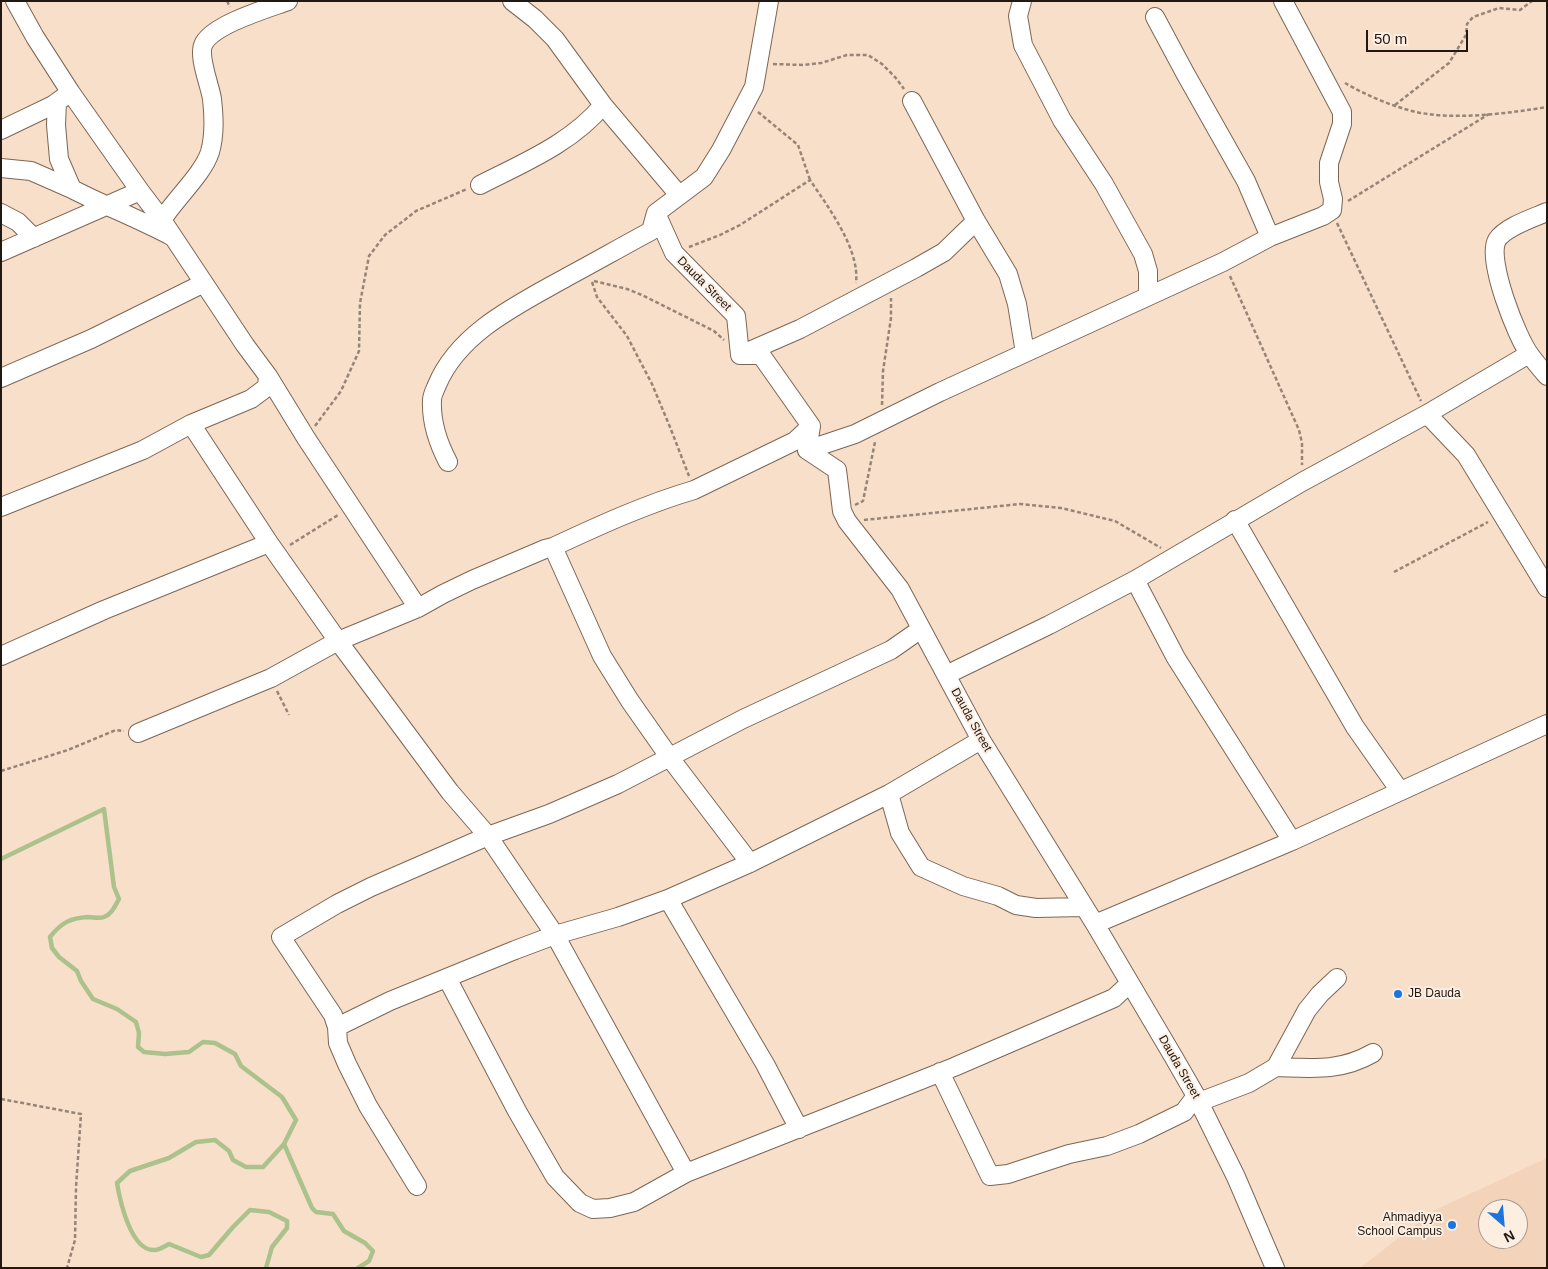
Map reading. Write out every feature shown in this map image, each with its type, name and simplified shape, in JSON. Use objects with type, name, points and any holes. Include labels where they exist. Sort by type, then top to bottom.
[{"type":"street","points":[[15,1],[64,97],[162,220],[268,376],[306,438],[418,608]]},
{"type":"street","points":[[162,220],[169,208],[190,184],[209,153],[214,127],[211,96],[201,51],[204,42],[215,32],[236,20],[288,1]]},
{"type":"street","points":[[512,1],[535,19],[555,39],[603,105],[679,196]]},
{"type":"street","points":[[448,462],[440,446],[434,425],[432,398],[455,354],[476,334],[510,310],[651,231],[656,213],[704,178],[754,87],[769,1]]},
{"type":"street","points":[[1022,1],[1018,16],[1023,45],[1062,120],[1104,184],[1143,254],[1148,271],[1148,295]]},
{"type":"street","points":[[807,450],[855,434],[940,392],[1223,262],[1270,237],[1323,216],[1332,210],[1334,200],[1329,182],[1328,163],[1342,124],[1342,112],[1283,1]]},
{"type":"street","points":[[1155,16],[1241,173],[1270,237]]},
{"type":"street","points":[[1,130],[64,97]]},
{"type":"street","points":[[64,97],[56,125],[60,159],[72,189]]},
{"type":"street","points":[[912,101],[976,221],[1008,274],[1017,304],[1025,353]]},
{"type":"street","points":[[480,185],[526,162],[574,133],[592,119],[603,105]]},
{"type":"street","points":[[1,168],[31,171],[72,189],[106,207],[148,224],[174,238]]},
{"type":"street","points":[[1,252],[140,191]]},
{"type":"street","points":[[1547,212],[1510,229],[1497,240],[1494,251],[1498,277],[1506,302],[1529,354],[1547,376]]},
{"type":"street","name":"Dauda Street","points":[[656,213],[674,253],[736,316],[740,352]]},
{"type":"street","points":[[1,214],[18,222],[34,238]]},
{"type":"street","points":[[740,352],[800,329],[891,282],[944,252],[976,221]]},
{"type":"street","points":[[1,378],[91,339],[204,283]]},
{"type":"street","points":[[740,352],[761,355],[811,426],[807,450]]},
{"type":"street","points":[[946,674],[1049,625],[1135,580],[1235,520],[1427,414],[1529,354]]},
{"type":"street","points":[[1,507],[125,458],[191,424],[251,398],[267,387],[268,376]]},
{"type":"street","points":[[1427,414],[1466,455],[1547,588]]},
{"type":"street","points":[[191,424],[273,548],[338,641],[450,792],[488,836],[555,934],[686,1173]]},
{"type":"street","points":[[138,733],[271,678],[338,641],[418,608],[472,580],[552,547],[594,527],[694,490],[795,441],[811,426]]},
{"type":"street","points":[[807,450],[837,470],[845,516]]},
{"type":"street","name":"Dauda Street","points":[[845,516],[900,589],[981,740],[1094,924],[1197,1099],[1236,1177],[1275,1268]]},
{"type":"street","points":[[1235,520],[1355,728],[1400,791]]},
{"type":"street","points":[[552,547],[602,656],[630,701],[670,758],[750,863]]},
{"type":"street","points":[[1,656],[104,610],[273,548]]},
{"type":"street","points":[[1135,580],[1176,658],[1292,841]]},
{"type":"street","points":[[416,1186],[368,1106],[347,1064],[338,1043],[337,1027],[333,1015],[281,937],[345,900],[488,836],[558,810],[618,784],[743,718],[891,650],[921,629]]},
{"type":"street","points":[[1094,924],[1292,841],[1547,724]]},
{"type":"street","points":[[337,1027],[390,1001],[555,934],[618,917],[668,899],[750,863],[889,794],[981,740]]},
{"type":"street","points":[[889,794],[900,833],[921,867],[962,886],[998,896],[1016,905],[1044,908],[1083,906]]},
{"type":"street","points":[[668,899],[765,1064],[799,1128]]},
{"type":"street","points":[[447,978],[555,1177],[580,1203],[593,1209],[610,1208],[634,1202],[686,1173],[940,1072],[1114,998],[1129,984]]},
{"type":"street","points":[[940,1072],[990,1176],[1008,1174],[1070,1154],[1106,1146],[1139,1134],[1184,1112],[1197,1099],[1249,1083],[1276,1067],[1307,1010],[1337,978]]},
{"type":"street","points":[[1276,1067],[1312,1068],[1342,1066],[1357,1062],[1373,1052]]},
{"type":"path","points":[[1395,105],[1449,64],[1466,35],[1467,24],[1473,17],[1499,8],[1520,10],[1532,1]]},
{"type":"path","points":[[758,63],[804,65],[821,63],[847,55],[868,55],[882,64],[895,77],[912,101]]},
{"type":"path","points":[[1342,82],[1361,92],[1395,105],[1428,114],[1489,114],[1547,107]]},
{"type":"path","points":[[746,102],[798,145],[810,180],[842,227],[857,272],[853,300]]},
{"type":"path","points":[[1427,414],[1332,210],[1371,188],[1489,114]]},
{"type":"path","points":[[674,253],[720,236],[810,180]]},
{"type":"path","points":[[306,438],[341,392],[360,351],[360,302],[369,256],[386,235],[416,211],[443,198],[480,185]]},
{"type":"path","points":[[1223,262],[1299,430],[1302,444],[1302,482]]},
{"type":"path","points":[[694,490],[652,384],[627,336],[597,297],[591,280],[627,289],[642,295],[714,331],[740,352]]},
{"type":"path","points":[[845,516],[863,501],[882,415],[883,371],[891,318],[891,282]]},
{"type":"path","points":[[845,516],[1020,504],[1061,508],[1115,521],[1176,557]]},
{"type":"path","points":[[273,548],[353,507]]},
{"type":"path","points":[[1394,572],[1502,512]]},
{"type":"path","points":[[271,678],[289,715]]},
{"type":"path","points":[[1,772],[68,750],[116,730],[138,733]]},
{"type":"path","points":[[1,1099],[81,1114],[76,1187],[75,1240],[67,1268]]},
{"type":"shaded area","name":"Ahmadiyya School Campus","points":[[1547,1158],[1547,1268],[1360,1268],[1433,1211]]},
{"type":"waterway","points":[[1,859],[104,809],[114,887],[119,899],[107,916],[98,918],[88,917],[66,922],[50,937],[52,948],[59,957],[77,971],[93,999],[117,1009],[136,1022],[139,1033],[138,1047],[144,1052],[165,1054],[189,1052],[203,1042],[215,1043],[235,1054],[241,1066],[282,1097],[296,1120],[284,1144],[263,1167],[246,1167],[233,1160],[229,1151],[215,1140],[196,1142],[169,1158],[130,1171],[117,1183],[124,1213],[133,1234],[139,1243],[147,1248],[157,1250],[169,1244],[201,1257],[209,1255],[250,1210],[269,1212],[287,1221],[287,1228],[272,1247],[266,1268]]},
{"type":"waterway","points":[[284,1144],[312,1208],[316,1212],[333,1214],[344,1231],[365,1243],[373,1251],[369,1261],[358,1268]]},
{"type":"place","name":"JB Dauda","points":[[1398,994]]},
{"type":"place","name":"Ahmadiyya School Campus","points":[[1452,1225]]}]
